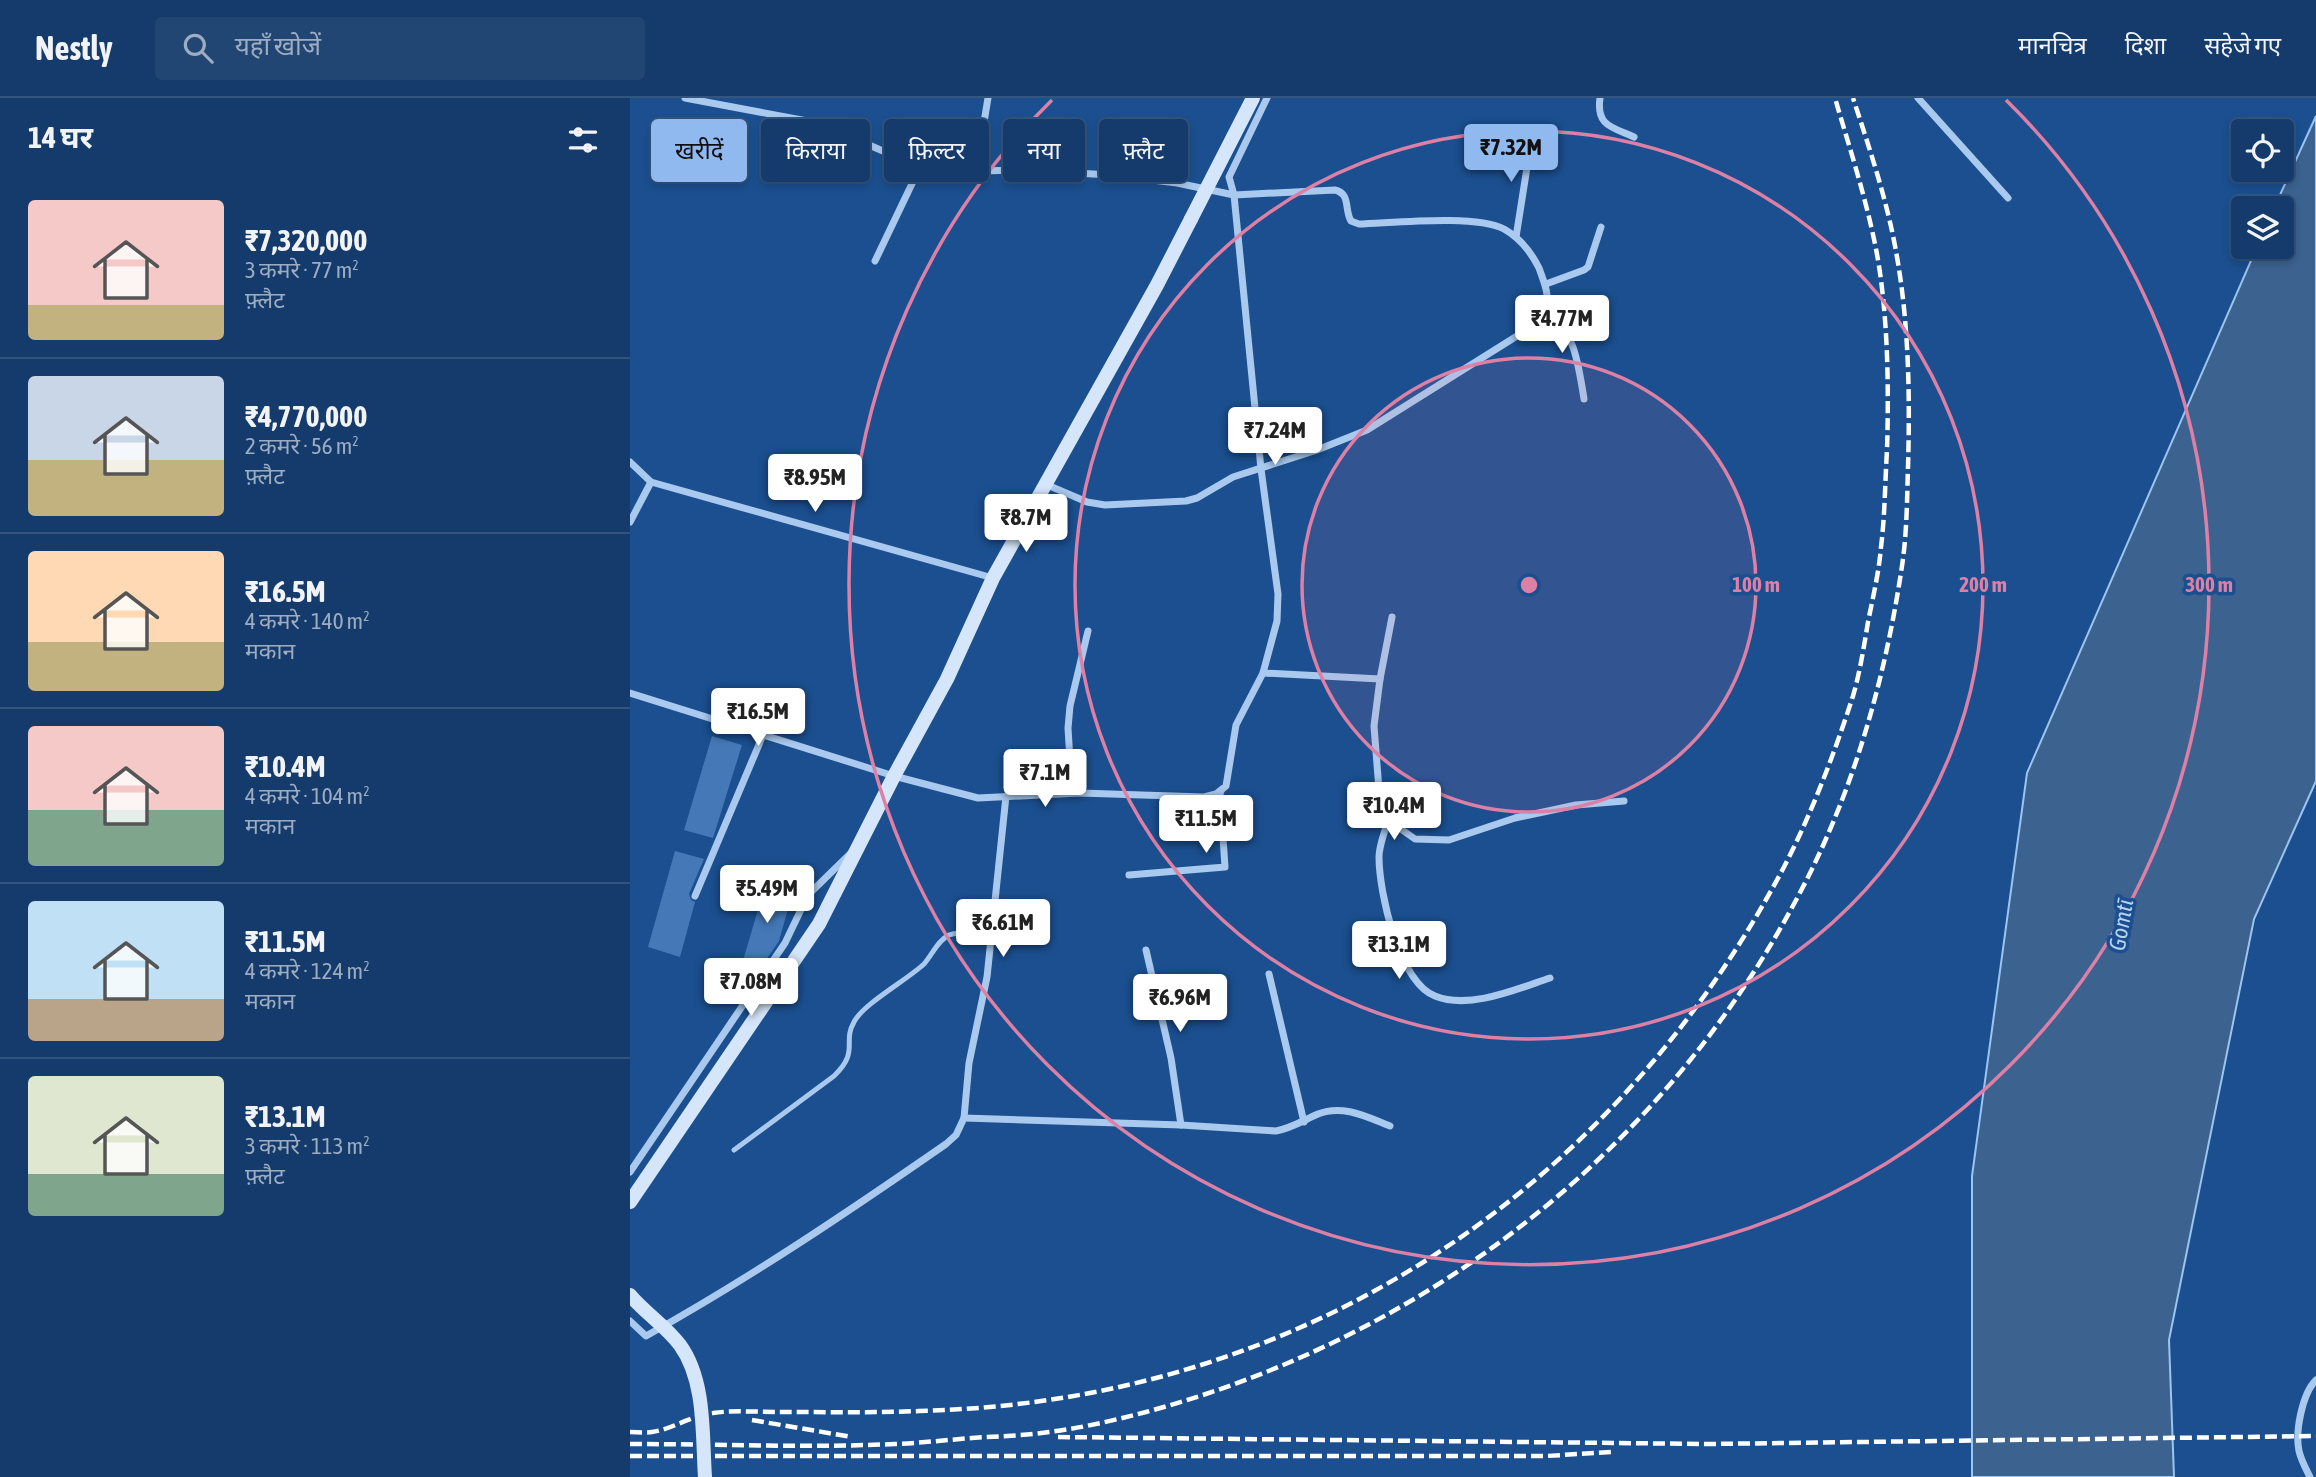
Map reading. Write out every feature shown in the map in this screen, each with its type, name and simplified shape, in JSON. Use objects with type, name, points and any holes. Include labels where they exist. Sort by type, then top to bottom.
[{"type":"street","points":[[685,98],[818,123],[884,151]]},
{"type":"street","points":[[985,119],[988,98]]},
{"type":"street","points":[[630,1202],[820,924],[894,776],[947,679],[993,578],[1150,296],[1253,98]]},
{"type":"street","points":[[1129,875],[1225,867],[1220,794],[1226,786],[1236,725],[1264,673],[1277,621],[1278,594],[1261,469],[1234,195],[1229,177],[1267,98]]},
{"type":"street","points":[[1600,98],[1598,111],[1605,124],[1634,137]]},
{"type":"street","points":[[1918,98],[2008,198]]},
{"type":"street","points":[[1516,237],[1532,135]]},
{"type":"street","points":[[989,171],[1022,170],[1111,175],[1177,183],[1234,195],[1335,190],[1344,194],[1348,216],[1351,221],[1359,224],[1466,221],[1496,226],[1516,237],[1528,249],[1546,284],[1548,305],[1542,316],[1525,331],[1375,425],[1317,450],[1233,477],[1197,498],[1186,501],[1104,505],[1087,502],[1045,484]]},
{"type":"street","points":[[875,261],[913,182]]},
{"type":"street","points":[[1546,284],[1588,267],[1601,227]]},
{"type":"street","points":[[1548,305],[1570,336],[1577,355],[1584,399]]},
{"type":"street","points":[[630,462],[651,482],[993,578]]},
{"type":"street","points":[[630,522],[651,482]]},
{"type":"street","points":[[1392,617],[1374,726],[1379,790],[1388,820],[1379,853],[1380,881],[1384,902],[1409,971],[1421,988],[1436,997],[1471,1001],[1550,978]]},
{"type":"street","points":[[1072,793],[1068,728],[1070,706],[1088,631]]},
{"type":"street","points":[[1264,673],[1380,678]]},
{"type":"street","points":[[630,693],[894,776],[978,798],[1072,793],[1204,797],[1222,791]]},
{"type":"street","points":[[695,896],[763,735]]},
{"type":"street","points":[[630,1321],[646,1336],[684,1315],[822,1230],[956,1135],[964,1118],[969,1063],[987,977],[1006,796]]},
{"type":"street","points":[[1388,820],[1415,839],[1449,840],[1515,818],[1576,805],[1624,801]]},
{"type":"street","points":[[630,1172],[785,943],[808,895],[848,854],[858,849]]},
{"type":"street","points":[[1146,950],[1171,1058],[1181,1125]]},
{"type":"street","points":[[1269,974],[1304,1122]]},
{"type":"street","points":[[964,1118],[1181,1125],[1276,1132],[1320,1113],[1346,1110],[1390,1126]]},
{"type":"street","points":[[630,1295],[678,1342],[689,1359],[698,1393],[705,1477]]},
{"type":"street","points":[[2310,1477],[2298,1448],[2302,1404],[2309,1387],[2316,1380]]},
{"type":"lane","points":[[734,1150],[845,1065],[850,1054],[853,1023],[863,1012],[915,972],[943,939],[955,933],[991,940]]},
{"type":"water","name":"Gomtī","points":[[2316,116],[2316,781],[2254,919],[2169,1340],[2174,1477],[1972,1477],[1972,1176],[2027,773],[2252,259],[2294,259],[2294,196],[2279,196],[2286,182],[2294,182],[2294,164]]},
{"type":"building","points":[[712,736],[742,745],[713,838],[684,830]]},
{"type":"building","points":[[675,851],[704,859],[689,894],[695,902],[680,957],[648,947]]},
{"type":"building","points":[[768,876],[795,884],[779,941],[753,979],[739,974]]},
{"type":"railway","points":[[630,1432],[660,1430],[698,1416],[721,1412],[902,1412],[1049,1400],[1134,1384],[1217,1360],[1342,1308],[1421,1263],[1496,1212],[1564,1154],[1628,1090],[1686,1021],[1738,946],[1784,867],[1830,761],[1860,668],[1877,575],[1883,523],[1888,425],[1887,347],[1883,294],[1875,244],[1835,98]]},
{"type":"railway","points":[[630,1444],[905,1444],[1040,1433],[1146,1412],[1251,1378],[1351,1334],[1445,1280],[1533,1217],[1614,1145],[1687,1065],[1751,976],[1806,881],[1824,844],[1867,727],[1895,607],[1906,529],[1909,415],[1906,335],[1901,283],[1889,217],[1853,98]]},
{"type":"railway","points":[[752,1420],[852,1437]]},
{"type":"railway","points":[[1058,1437],[1708,1444],[2316,1436]]},
{"type":"railway","points":[[630,1456],[1546,1456],[1611,1452]]}]
